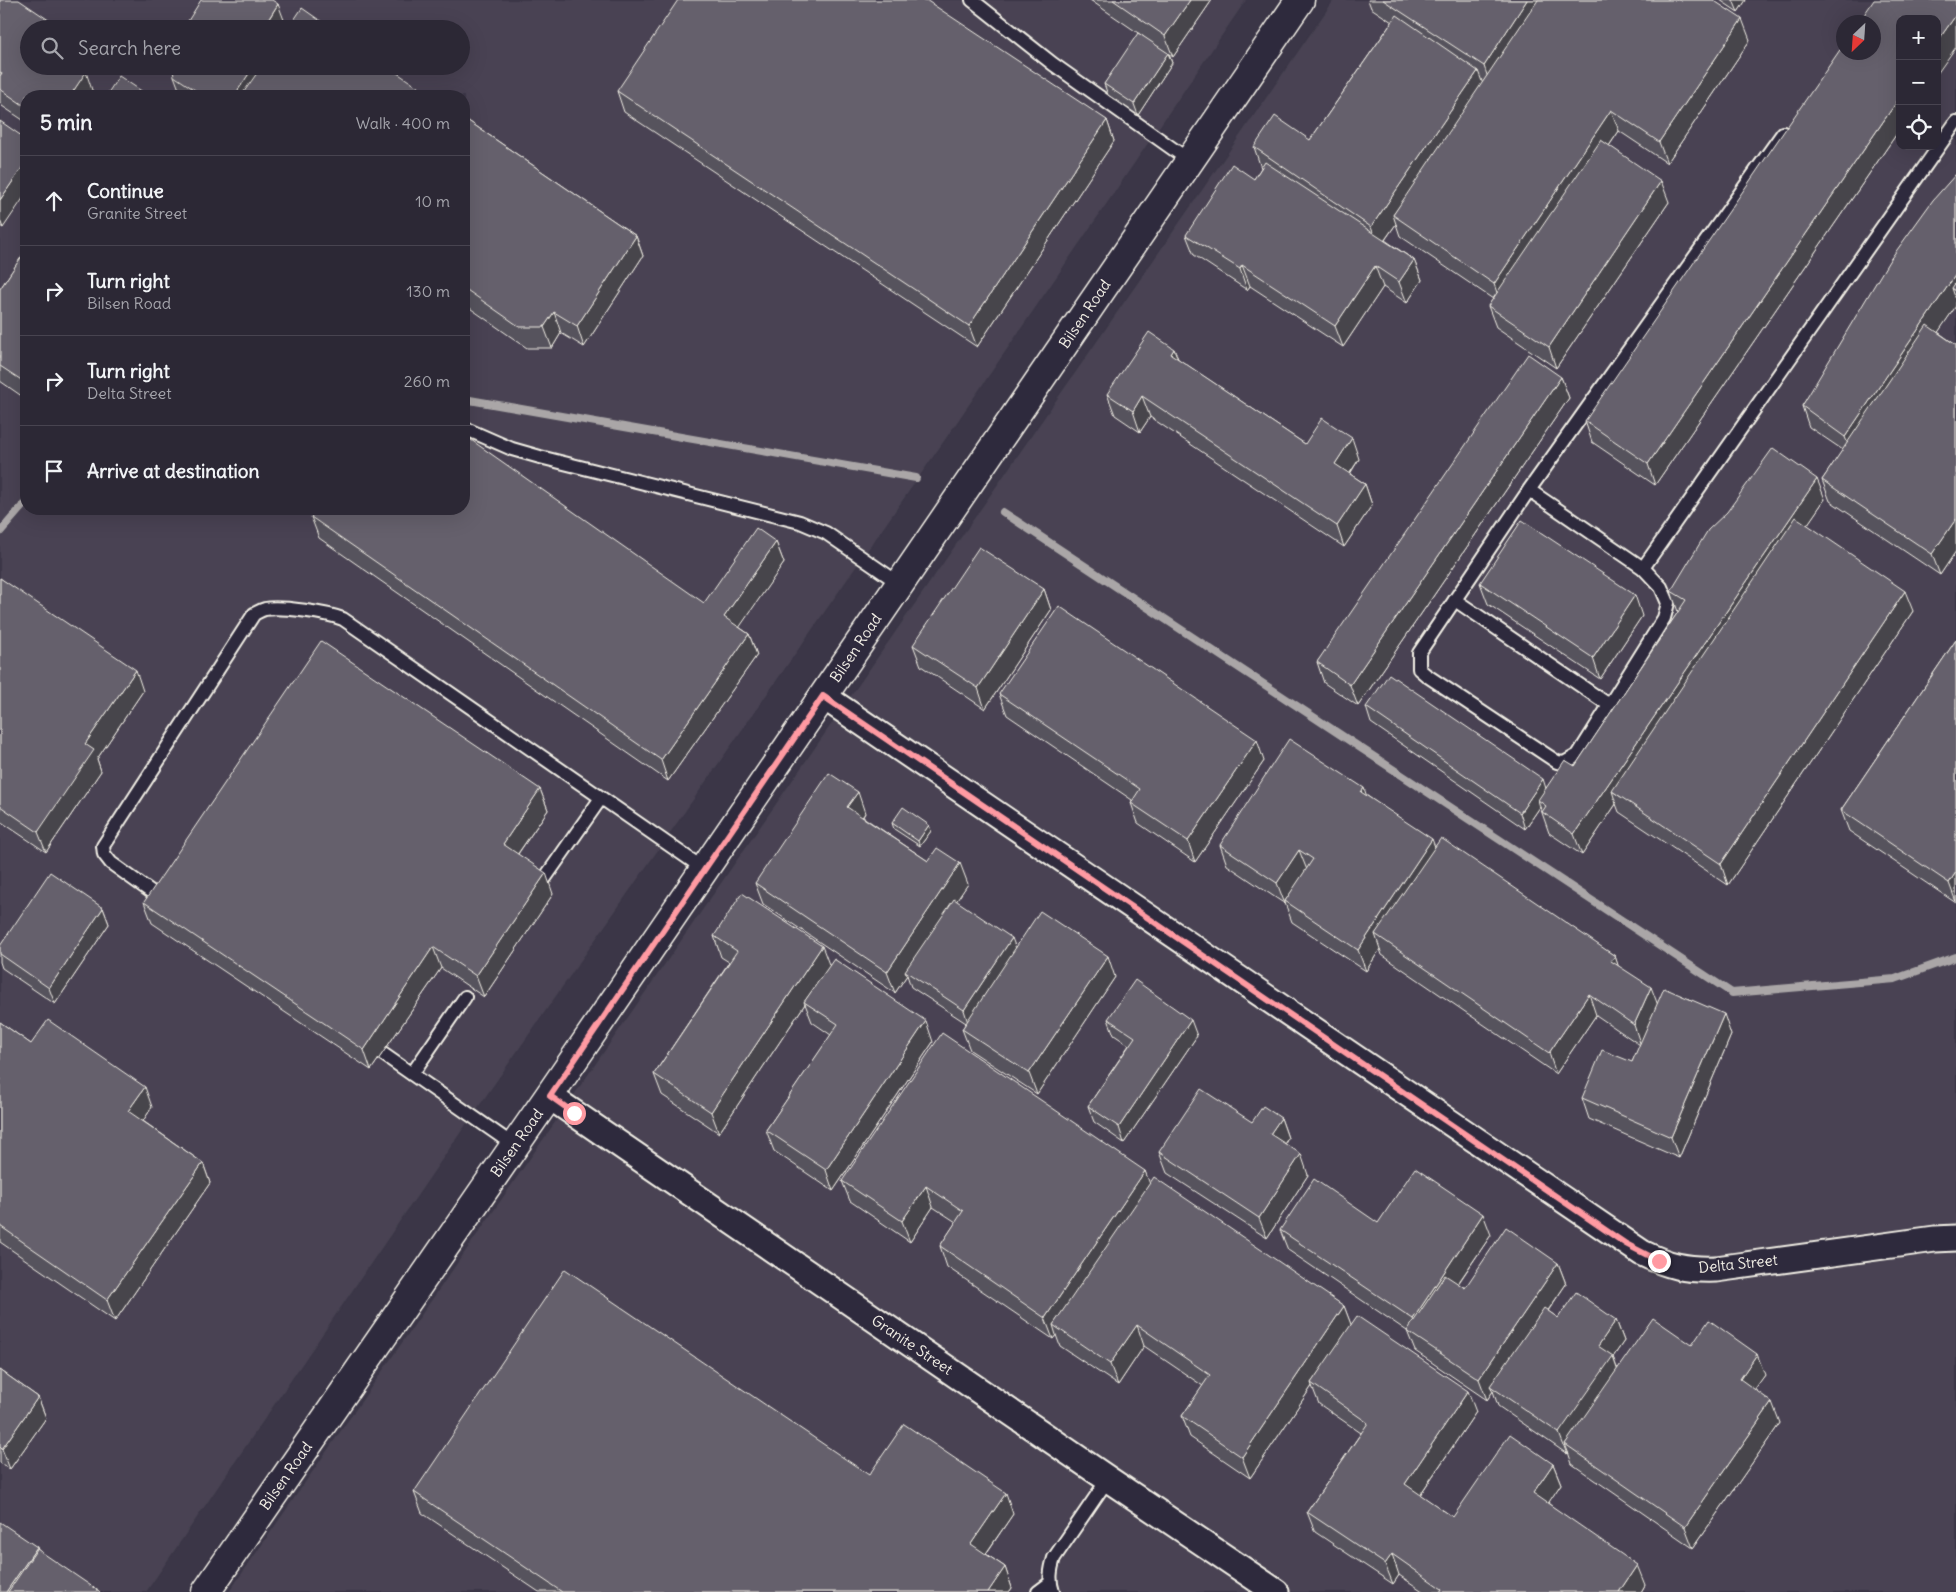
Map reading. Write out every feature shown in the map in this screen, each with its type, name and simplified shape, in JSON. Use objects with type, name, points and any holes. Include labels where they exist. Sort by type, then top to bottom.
[{"type":"street","name":"Bilsen Road","points":[[206,1592],[550,1096],[1300,0]]},
{"type":"street","name":"Delta Street","points":[[823,696],[1626,1244],[1642,1253],[1676,1267],[1694,1270],[1716,1269],[1956,1238]]},
{"type":"street","name":"Granite Street","points":[[550,1096],[1276,1592]]},
{"type":"lane","points":[[972,0],[1053,64],[1190,161]]},
{"type":"lane","points":[[1529,490],[1643,568],[1661,587],[1666,597],[1668,609],[1578,755],[1564,763],[1557,762],[1426,675],[1419,669],[1420,653],[1529,490],[1792,120]]},
{"type":"lane","points":[[1643,568],[1956,122]]},
{"type":"lane","points":[[470,431],[512,449],[540,457],[800,522],[826,533],[900,584]]},
{"type":"lane","points":[[1455,600],[1609,705]]},
{"type":"lane","points":[[166,902],[111,863],[104,854],[103,846],[254,614],[263,609],[274,608],[333,615],[343,619],[704,869]]},
{"type":"lane","points":[[545,878],[601,798]]},
{"type":"lane","points":[[412,1074],[464,997]]},
{"type":"lane","points":[[383,1054],[515,1146]]},
{"type":"lane","points":[[1038,1592],[1051,1588],[1050,1570],[1054,1558],[1108,1479]]},
{"type":"shaded area","points":[[0,0],[1246,0],[944,441],[458,1136],[146,1592],[0,1592]]},
{"type":"shaded area","points":[[1334,0],[1956,0],[1956,1592],[229,1592]]},
{"type":"building","points":[[0,0],[19,0],[49,20],[20,20],[20,75],[84,75],[74,90],[20,90],[20,103],[0,89],[0,76],[2,73],[0,72]]},
{"type":"building","points":[[201,0],[272,0],[278,4],[268,20],[189,20]]},
{"type":"building","points":[[678,0],[926,0],[1107,120],[969,326],[617,91]]},
{"type":"building","points":[[1113,0],[1190,0],[1165,36]]},
{"type":"building","points":[[1383,0],[1527,0],[1484,66]]},
{"type":"building","points":[[1538,0],[1713,0],[1742,19],[1659,142],[1611,110],[1494,284],[1393,215]]},
{"type":"building","points":[[1874,0],[1956,0],[1956,15],[1941,36],[1941,15],[1896,15],[1896,103],[1648,464],[1585,421],[1836,56],[1836,60],[1881,60],[1881,15],[1864,15]]},
{"type":"building","points":[[302,8],[319,20],[294,20]]},
{"type":"building","points":[[1397,15],[1478,71],[1371,227],[1254,147],[1275,116],[1310,140]]},
{"type":"building","points":[[1138,33],[1168,53],[1134,104],[1104,84]]},
{"type":"building","points":[[248,75],[238,90],[195,90],[174,76]]},
{"type":"building","points":[[256,75],[400,75],[422,90],[245,90]]},
{"type":"building","points":[[119,76],[140,90],[110,90]]},
{"type":"building","points":[[0,121],[20,135],[20,171],[0,200]]},
{"type":"building","points":[[470,122],[636,236],[577,326],[554,312],[544,327],[520,327],[470,292]]},
{"type":"building","points":[[1601,140],[1661,181],[1549,347],[1488,306]]},
{"type":"building","points":[[1265,162],[1414,260],[1399,282],[1375,266],[1335,326],[1242,265],[1240,269],[1186,235],[1232,164],[1254,179]]},
{"type":"building","points":[[1956,174],[1956,274],[1845,437],[1802,406],[1889,261],[1933,200]]},
{"type":"building","points":[[20,259],[20,379],[0,366],[0,289]]},
{"type":"building","points":[[1956,282],[1956,291],[1952,288]]},
{"type":"building","points":[[1927,325],[1956,345],[1956,519],[1932,554],[1822,480]]},
{"type":"building","points":[[1149,332],[1174,349],[1171,354],[1305,444],[1322,418],[1352,438],[1335,464],[1365,484],[1337,526],[1142,396],[1133,411],[1107,394]]},
{"type":"building","points":[[1528,354],[1561,377],[1350,685],[1317,662]]},
{"type":"building","points":[[470,439],[704,603],[756,528],[776,542],[724,617],[749,634],[661,760],[311,517],[312,515],[470,515]]},
{"type":"building","points":[[1773,448],[1817,479],[1574,834],[1542,812],[1546,806],[1538,800],[1565,760],[1575,766],[1686,600],[1671,591],[1708,530],[1727,512]]},
{"type":"building","points":[[1796,517],[1905,591],[1721,864],[1612,791]]},
{"type":"building","points":[[1522,520],[1635,595],[1593,658],[1480,583]]},
{"type":"building","points":[[979,547],[1044,589],[978,688],[913,645]]},
{"type":"building","points":[[0,578],[136,670],[85,744],[94,750],[38,832],[0,806]]},
{"type":"building","points":[[1059,606],[1257,740],[1188,841],[1131,803],[1140,789],[999,694]]},
{"type":"building","points":[[1956,640],[1956,872],[1949,883],[1841,810]]},
{"type":"building","points":[[321,641],[540,789],[503,844],[546,873],[476,976],[433,947],[364,1050],[144,902]]},
{"type":"building","points":[[1389,674],[1543,779],[1520,813],[1366,707]]},
{"type":"building","points":[[1289,739],[1364,788],[1361,792],[1432,839],[1358,950],[1285,901],[1313,859],[1299,850],[1277,883],[1220,845]]},
{"type":"building","points":[[829,773],[858,792],[847,807],[928,861],[937,848],[960,863],[887,972],[755,883]]},
{"type":"building","points":[[903,807],[929,825],[918,841],[892,823]]},
{"type":"building","points":[[1441,838],[1615,956],[1611,961],[1651,987],[1634,1025],[1589,994],[1549,1053],[1375,934]]},
{"type":"building","points":[[50,872],[103,908],[49,988],[0,954],[0,946]]},
{"type":"building","points":[[742,893],[822,946],[711,1112],[654,1074],[737,951],[714,936]]},
{"type":"building","points":[[954,899],[1012,938],[964,1010],[905,971]]},
{"type":"building","points":[[1040,911],[1108,956],[1029,1073],[962,1029]]},
{"type":"building","points":[[834,959],[926,1021],[826,1170],[766,1130],[838,1024],[804,1002]]},
{"type":"building","points":[[1135,980],[1191,1020],[1119,1127],[1088,1106],[1135,1037],[1108,1019]]},
{"type":"building","points":[[1664,988],[1724,1014],[1671,1137],[1582,1098],[1602,1050],[1632,1062]]},
{"type":"building","points":[[48,1020],[145,1087],[128,1111],[203,1163],[107,1300],[0,1226],[0,1022],[31,1044]]},
{"type":"building","points":[[942,1033],[1145,1171],[1045,1318],[940,1246],[963,1211],[926,1186],[902,1221],[842,1181]]},
{"type":"building","points":[[1201,1089],[1252,1122],[1263,1106],[1281,1118],[1270,1134],[1301,1154],[1259,1218],[1159,1152]]},
{"type":"building","points":[[1415,1168],[1483,1214],[1413,1319],[1280,1230],[1314,1179],[1378,1223]]},
{"type":"building","points":[[1154,1177],[1344,1306],[1242,1457],[1182,1416],[1210,1375],[1137,1325],[1110,1364],[1053,1325]]},
{"type":"building","points":[[1506,1227],[1558,1263],[1479,1379],[1407,1331],[1445,1275],[1465,1288]]},
{"type":"building","points":[[565,1269],[869,1475],[904,1424],[1006,1493],[971,1544],[1005,1567],[988,1592],[562,1592],[414,1492]]},
{"type":"building","points":[[1576,1292],[1616,1320],[1598,1346],[1613,1356],[1559,1433],[1490,1386],[1544,1308],[1558,1318]]},
{"type":"building","points":[[1357,1316],[1468,1391],[1405,1484],[1453,1517],[1510,1434],[1553,1464],[1533,1493],[1637,1565],[1619,1592],[1440,1592],[1442,1589],[1392,1554],[1385,1564],[1307,1512],[1368,1423],[1311,1383]]},
{"type":"building","points":[[1653,1318],[1692,1345],[1709,1320],[1757,1354],[1740,1379],[1772,1402],[1685,1527],[1565,1444]]},
{"type":"building","points":[[0,1370],[38,1397],[2,1449],[0,1447]]},
{"type":"building","points":[[0,1522],[37,1547],[6,1592],[0,1592]]},
{"type":"building","points":[[37,1549],[100,1592],[8,1592]]},
{"type":"waterway","points":[[470,400],[916,478]]},
{"type":"waterway","points":[[0,532],[20,509]]},
{"type":"waterway","points":[[1003,512],[1732,993],[1895,979],[1956,957]]},
{"type":"route","points":[[574,1113],[550,1096],[823,696],[1626,1244],[1659,1261]]}]
